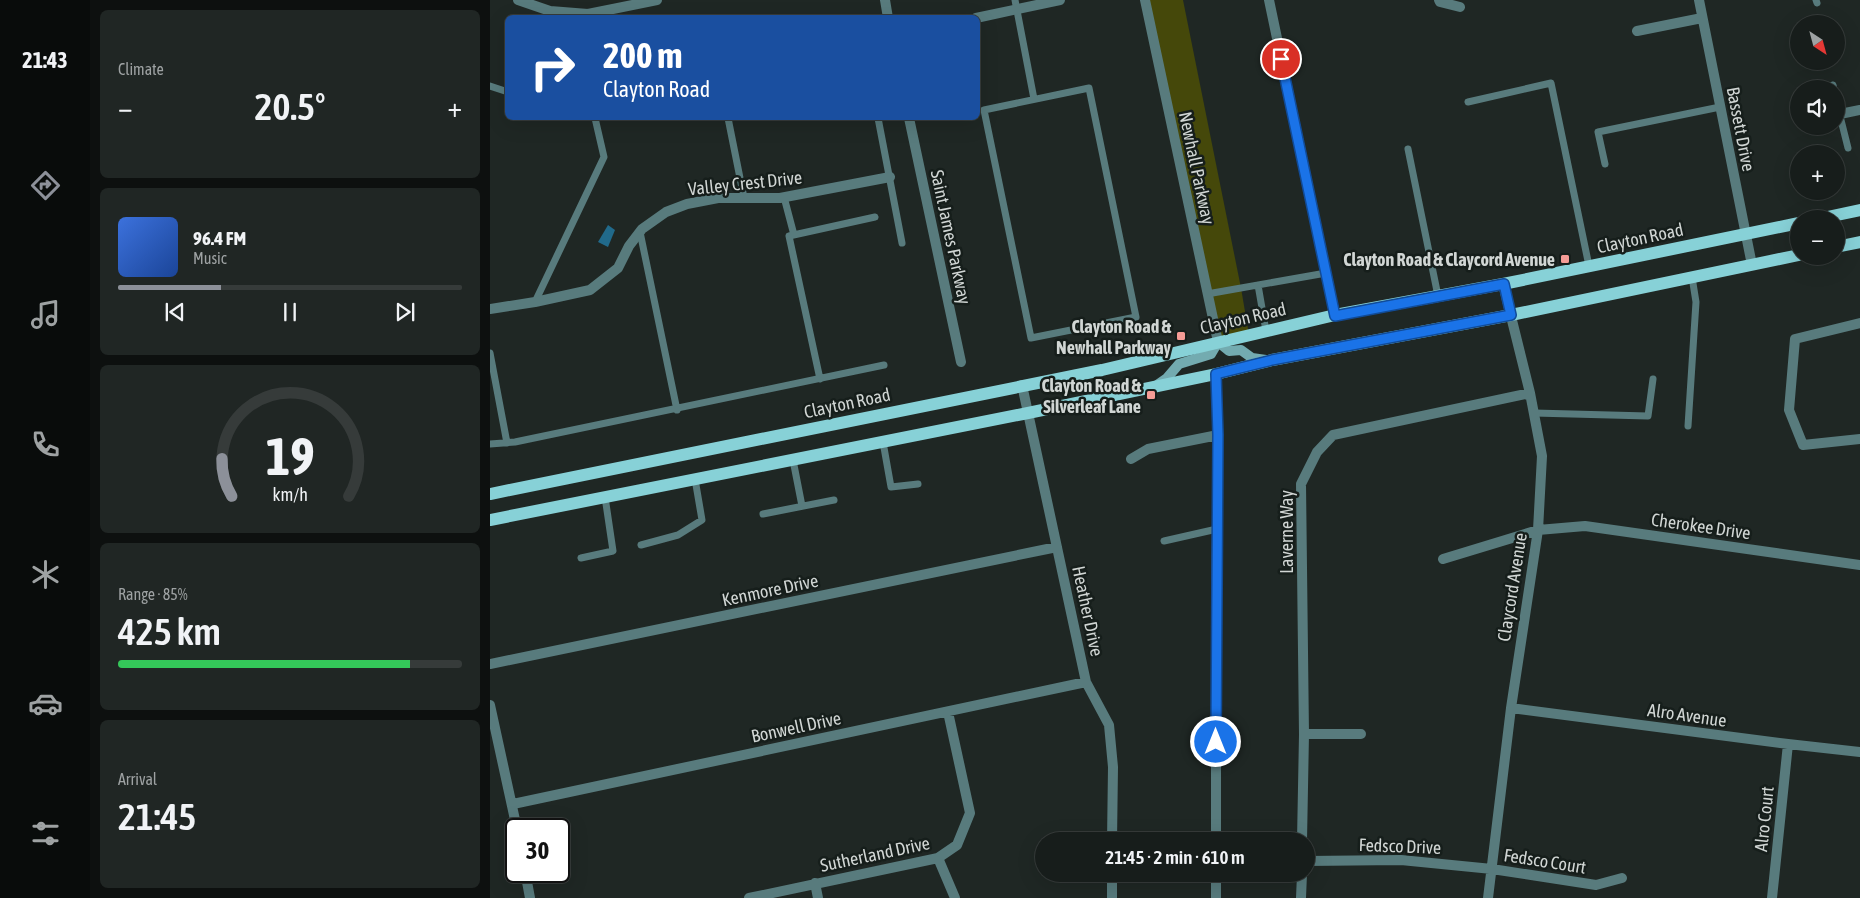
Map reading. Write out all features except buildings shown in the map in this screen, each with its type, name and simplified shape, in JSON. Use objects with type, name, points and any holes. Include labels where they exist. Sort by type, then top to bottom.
[{"type":"main road","points":[[1845,213],[1860,210]]},
{"type":"main road","name":"Clayton Road","points":[[490,494],[1102,370],[1335,316],[1504,284],[1790,225]]},
{"type":"main road","points":[[1845,245],[1860,242]]},
{"type":"main road","points":[[490,520],[1028,413],[1216,374],[1272,360],[1511,315],[1790,257]]},
{"type":"main road","points":[[1155,386],[1167,378],[1179,364],[1211,354],[1218,342],[1229,351],[1241,350],[1252,358],[1272,360]]},
{"type":"street","points":[[518,0],[550,11],[588,14],[657,0]]},
{"type":"street","points":[[885,0],[888,15]]},
{"type":"street","points":[[980,17],[1016,4],[1060,0]]},
{"type":"street","name":"Newhall Parkway","points":[[1144,0],[1218,342]]},
{"type":"street","points":[[1269,0],[1335,316]]},
{"type":"street","points":[[1439,0],[1440,2],[1460,7]]},
{"type":"street","name":"Bassett Drive","points":[[1699,0],[1752,264]]},
{"type":"street","points":[[1636,31],[1702,18]]},
{"type":"street","points":[[1845,113],[1860,110]]},
{"type":"street","name":"Saint James Parkway","points":[[909,120],[961,362]]},
{"type":"street","name":"Valley Crest Drive","points":[[490,309],[535,302],[590,290],[618,268],[629,246],[652,220],[687,204],[718,198],[784,197],[890,177]]},
{"type":"street","name":"Claycord Avenue","points":[[1488,898],[1511,708],[1538,530],[1542,456],[1530,393],[1504,284]]},
{"type":"street","points":[[1860,323],[1795,339],[1789,410],[1803,445],[1860,439]]},
{"type":"street","points":[[1216,374],[1218,435],[1216,832]]},
{"type":"street","name":"Heather Drive","points":[[1022,385],[1086,682],[1109,725],[1113,767],[1112,832]]},
{"type":"street","name":"Laverne Way","points":[[1302,832],[1304,734],[1302,484],[1317,452],[1333,435],[1530,393]]},
{"type":"street","points":[[1131,459],[1148,449],[1218,435]]},
{"type":"street","name":"Cherokee Drive","points":[[1443,559],[1538,530],[1585,526],[1860,565]]},
{"type":"street","name":"Kenmore Drive","points":[[490,664],[1057,547]]},
{"type":"street","name":"Bonwell Drive","points":[[513,804],[1086,682]]},
{"type":"street","points":[[490,705],[515,818]]},
{"type":"street","name":"Alro Avenue","points":[[1511,708],[1860,752]]},
{"type":"street","name":"Sutherland Drive","points":[[749,898],[938,858],[957,845],[970,813],[948,712]]},
{"type":"street","points":[[1304,734],[1361,734]]},
{"type":"street","name":"Alro Court","points":[[1772,898],[1788,744]]},
{"type":"street","points":[[938,858],[955,898]]},
{"type":"street","name":"Fedsco Drive","points":[[1315,861],[1401,860],[1492,869]]},
{"type":"street","name":"Fedsco Court","points":[[1492,869],[1596,886],[1622,878]]},
{"type":"street","points":[[1112,882],[1112,898]]},
{"type":"street","points":[[1216,882],[1216,898]]},
{"type":"street","points":[[1301,898],[1302,882]]},
{"type":"street","points":[[527,883],[530,898]]},
{"type":"street","points":[[815,883],[818,898]]},
{"type":"lane","points":[[1016,4],[1034,99]]},
{"type":"lane","points":[[1468,102],[1551,83],[1589,266]]},
{"type":"lane","points":[[490,86],[505,91]]},
{"type":"lane","points":[[1089,88],[1136,318],[1031,338],[984,110],[1034,99],[1089,88]]},
{"type":"lane","points":[[1605,164],[1598,132],[1720,106]]},
{"type":"lane","points":[[535,302],[604,157],[595,120]]},
{"type":"lane","points":[[728,120],[744,198]]},
{"type":"lane","points":[[878,120],[902,243]]},
{"type":"lane","points":[[1845,135],[1848,148]]},
{"type":"lane","points":[[1408,149],[1438,296]]},
{"type":"lane","points":[[784,197],[794,235]]},
{"type":"lane","points":[[820,379],[789,236],[874,217]]},
{"type":"lane","points":[[640,232],[676,410]]},
{"type":"lane","points":[[1207,294],[1326,273]]},
{"type":"lane","points":[[1688,426],[1696,302],[1692,277]]},
{"type":"lane","points":[[1258,285],[1266,331]]},
{"type":"lane","points":[[490,353],[507,442]]},
{"type":"lane","points":[[490,444],[676,410],[884,365]]},
{"type":"lane","points":[[1534,413],[1648,416],[1653,379]]},
{"type":"lane","points":[[883,442],[891,487],[918,484]]},
{"type":"lane","points":[[793,460],[802,506]]},
{"type":"lane","points":[[641,545],[678,535],[702,520],[695,479]]},
{"type":"lane","points":[[581,558],[613,551],[605,497]]},
{"type":"lane","points":[[762,514],[834,500]]},
{"type":"lane","points":[[1164,541],[1217,529]]},
{"type":"shaded area","points":[[1145,0],[1183,0],[1249,335],[1218,342]]},
{"type":"water","points":[[608,225],[615,230],[608,247],[598,242]]},
{"type":"place","name":"Clayton Road & Claycord Avenue","points":[[1565,259]]},
{"type":"place","name":"Clayton Road & Newhall Parkway","points":[[1181,336]]},
{"type":"place","name":"Clayton Road & Silverleaf Lane","points":[[1151,395]]},
{"type":"route","points":[[1216,742],[1218,435],[1216,374],[1272,360],[1511,315],[1504,284],[1335,316],[1281,59]]}]
